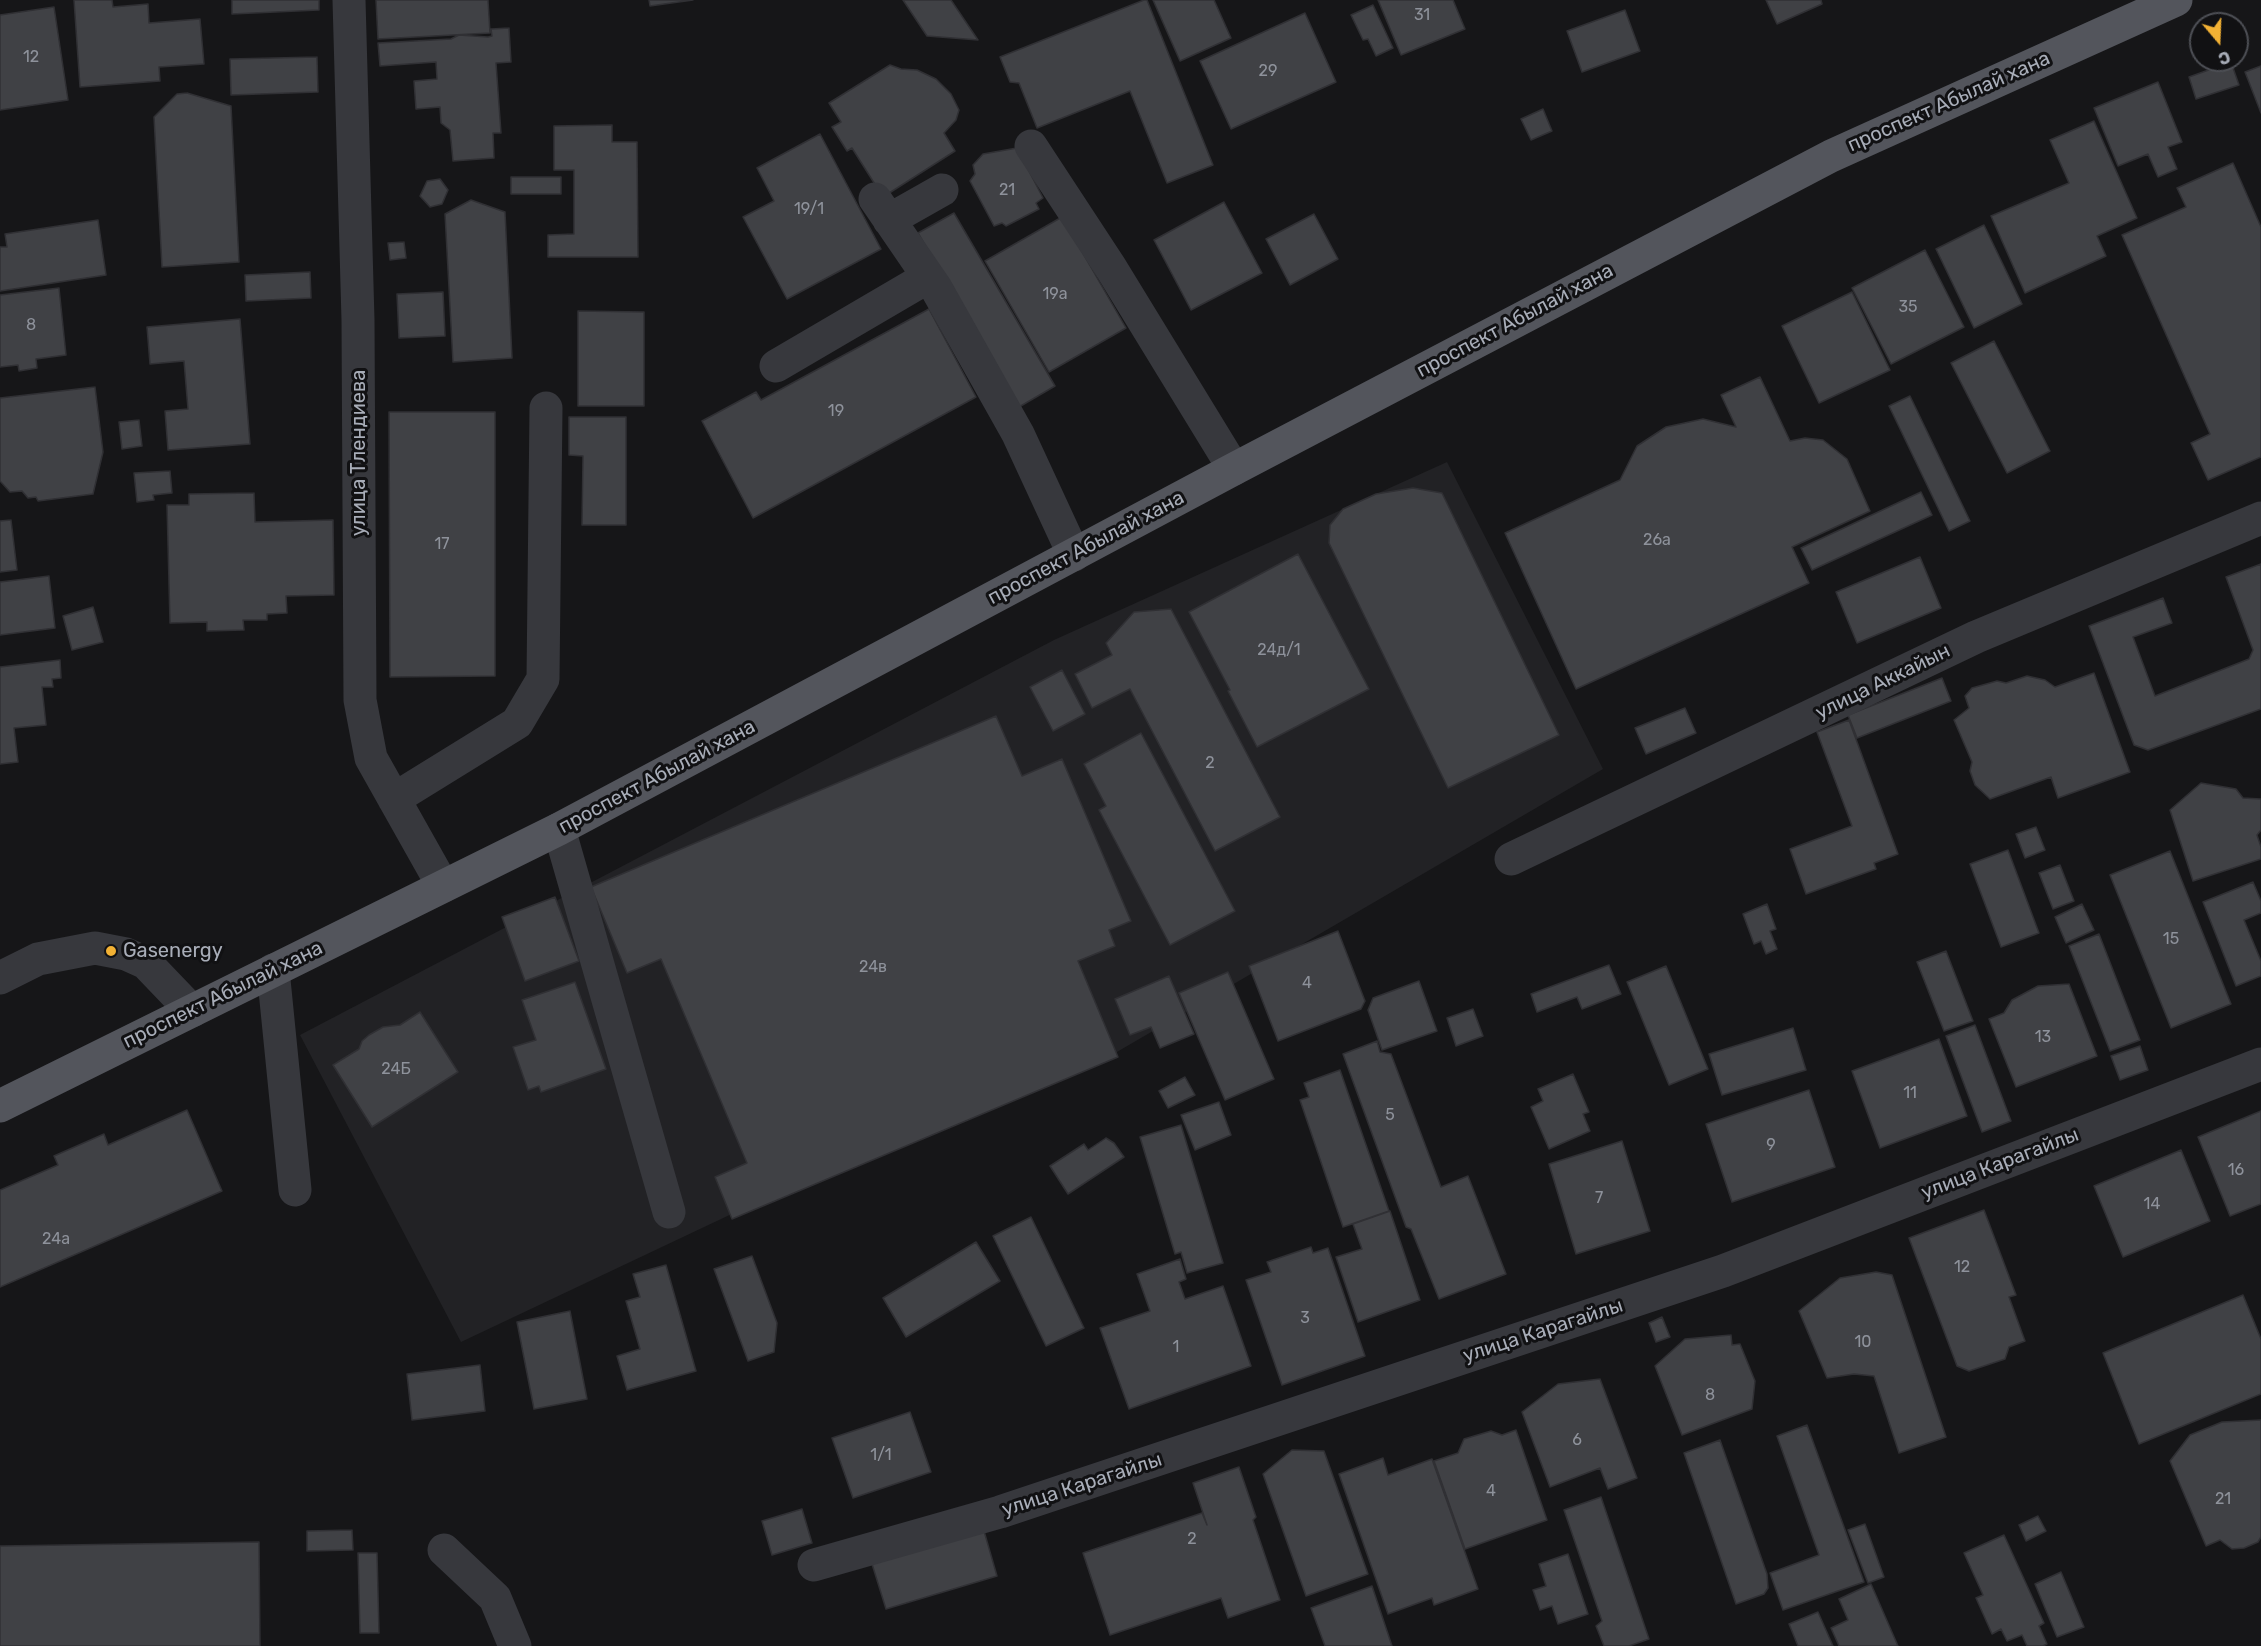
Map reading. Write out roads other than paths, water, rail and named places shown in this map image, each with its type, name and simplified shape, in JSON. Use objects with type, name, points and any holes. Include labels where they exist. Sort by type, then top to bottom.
[{"type":"main road","name":"проспект Абылай хана","points":[[0,1106],[559,829],[1234,469],[1831,156],[2176,0]]},
{"type":"street","name":"улица Тлендиева","points":[[349,0],[358,320],[360,700],[371,758],[443,886]]},
{"type":"street","points":[[1031,146],[1111,268],[1234,469]]},
{"type":"street","points":[[942,190],[882,210],[928,277],[1018,434],[1074,555]]},
{"type":"street","points":[[776,366],[928,277]]},
{"type":"street","points":[[394,799],[517,723],[543,679],[546,408]]},
{"type":"street","name":"улица Аккайын","points":[[1511,859],[1976,637],[2261,518]]},
{"type":"street","points":[[559,829],[669,1212]]},
{"type":"street","points":[[0,978],[38,959],[96,948],[126,954],[146,963],[192,1011]]},
{"type":"street","points":[[273,970],[295,1190]]},
{"type":"street","name":"улица Карагайлы","points":[[814,1565],[1000,1512],[1723,1271],[2261,1064]]},
{"type":"street","points":[[444,1550],[495,1598],[514,1646]]},
{"type":"place","name":"Gasenergy","points":[[111,951]]}]
